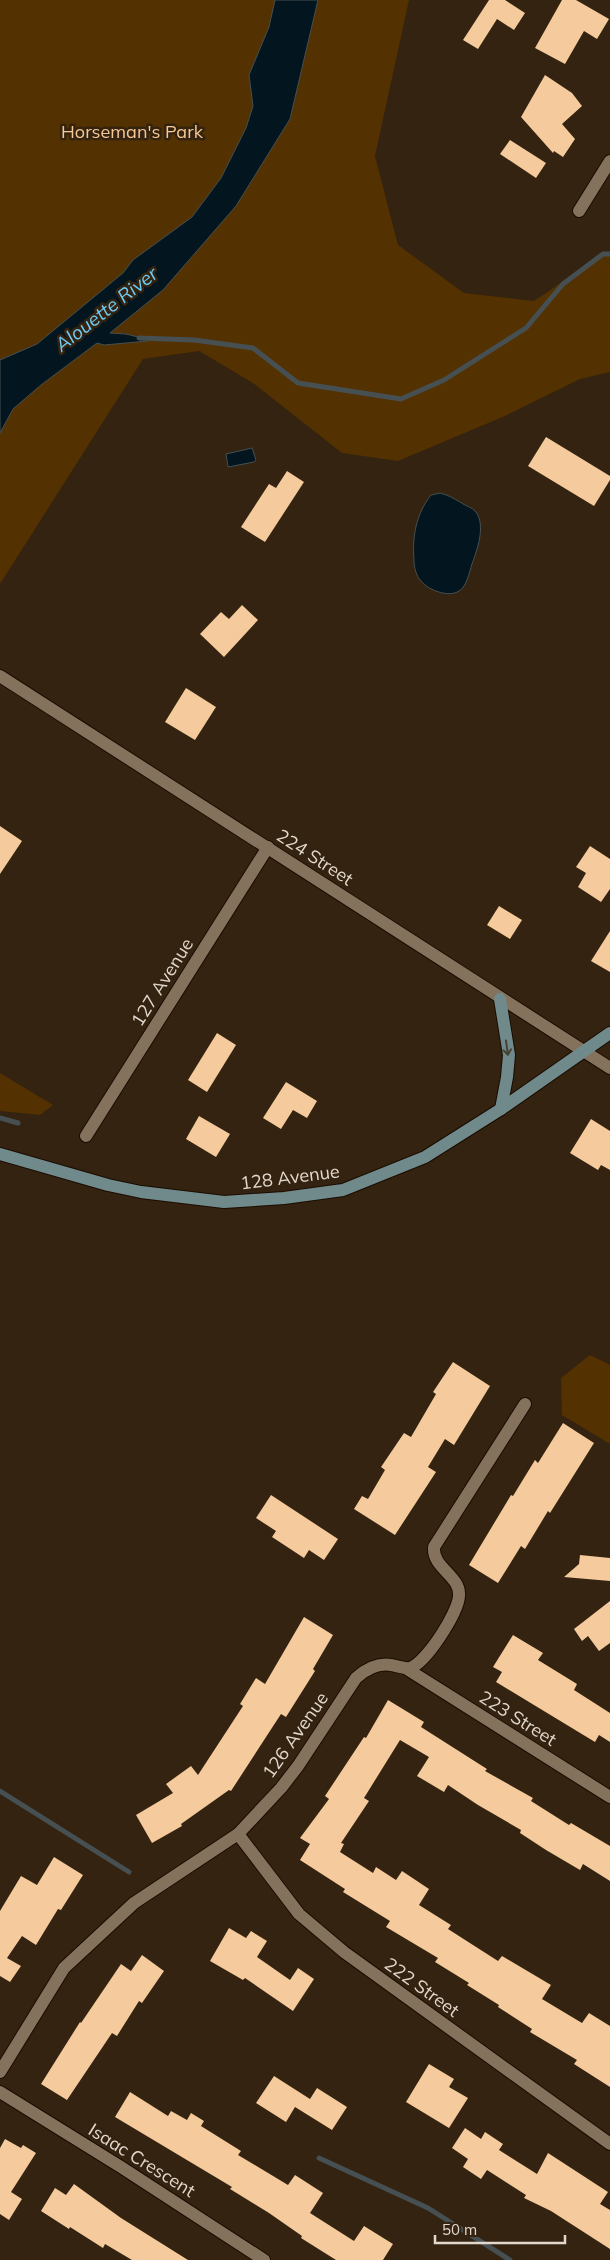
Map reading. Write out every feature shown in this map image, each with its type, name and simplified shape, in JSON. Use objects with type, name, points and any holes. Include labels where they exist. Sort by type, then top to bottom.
[{"type":"main road","points":[[500,999],[508,1055],[508,1077],[501,1109]]},
{"type":"main road","name":"128 Avenue","points":[[0,1154],[108,1185],[141,1192],[224,1202],[284,1198],[343,1190],[416,1161],[501,1109],[610,1033]]},
{"type":"street","points":[[578,211],[610,161]]},
{"type":"street","name":"224 Street","points":[[0,676],[268,847],[582,1052],[610,1068]]},
{"type":"street","name":"127 Avenue","points":[[86,1136],[268,847]]},
{"type":"street","points":[[408,1669],[416,1666],[426,1657],[458,1604],[460,1594],[458,1587],[436,1562],[433,1554],[437,1538],[525,1404]]},
{"type":"street","name":"126 Avenue","points":[[0,2072],[64,1968],[134,1903],[238,1834],[281,1788],[298,1766],[356,1678],[370,1668],[380,1666],[389,1665],[408,1669]]},
{"type":"street","name":"223 Street","points":[[408,1669],[610,1797]]},
{"type":"street","name":"222 Street","points":[[238,1834],[284,1897],[315,1929],[344,1952],[610,2144]]},
{"type":"street","name":"Isaac Crescent","points":[[0,2092],[121,2167],[264,2260]]},
{"type":"green space","name":"Horseman's Park","points":[[0,0],[409,0],[375,156],[398,245],[464,293],[534,301],[603,254],[610,253],[610,372],[580,379],[505,416],[398,461],[342,453],[253,383],[199,351],[143,359],[0,584]]},
{"type":"green space","points":[[0,1073],[53,1105],[40,1115],[0,1111]]},
{"type":"green space","points":[[590,1355],[610,1365],[610,1444],[562,1415],[561,1378]]},
{"type":"water","name":"Alouette River","points":[[275,0],[318,0],[290,119],[236,206],[163,290],[110,333],[126,334],[148,341],[104,345],[97,343],[41,385],[13,409],[0,433],[0,360],[37,344],[123,273],[133,260],[192,217],[221,178],[246,128],[253,106],[249,75],[269,27]]},
{"type":"water","points":[[252,448],[256,460],[254,462],[228,467],[226,454]]},
{"type":"water","points":[[440,493],[474,510],[480,524],[478,545],[466,583],[462,589],[450,594],[433,590],[424,584],[418,577],[414,563],[416,526],[422,510],[431,495]]},
{"type":"building","points":[[489,0],[505,0],[525,13],[514,30],[497,19],[478,49],[463,40]]},
{"type":"building","points":[[562,0],[576,0],[609,19],[597,39],[584,31],[565,64],[535,48]]},
{"type":"building","points":[[545,75],[572,93],[582,106],[562,124],[575,139],[563,157],[554,151],[553,153],[521,117]]},
{"type":"building","points":[[510,140],[546,163],[536,178],[500,154]]},
{"type":"building","points":[[546,437],[610,476],[610,480],[594,506],[528,466]]},
{"type":"building","points":[[287,471],[304,482],[265,542],[241,527],[269,484],[276,488]]},
{"type":"building","points":[[242,605],[258,620],[224,657],[200,634],[221,612],[229,619]]},
{"type":"building","points":[[186,688],[216,707],[195,740],[165,722]]},
{"type":"building","points":[[0,826],[22,841],[0,874]]},
{"type":"building","points":[[590,846],[610,859],[610,889],[601,902],[578,887],[586,873],[576,867]]},
{"type":"building","points":[[499,906],[522,920],[510,939],[487,925]]},
{"type":"building","points":[[610,931],[610,972],[591,961]]},
{"type":"building","points":[[217,1033],[236,1045],[207,1092],[188,1080]]},
{"type":"building","points":[[286,1082],[317,1101],[307,1118],[293,1110],[281,1129],[263,1118]]},
{"type":"building","points":[[199,1116],[230,1134],[216,1157],[186,1139]]},
{"type":"building","points":[[591,1119],[610,1131],[610,1170],[601,1165],[598,1170],[570,1153]]},
{"type":"building","points":[[453,1362],[490,1386],[454,1445],[445,1439],[428,1467],[436,1472],[395,1535],[354,1509],[362,1496],[368,1499],[385,1470],[381,1467],[404,1433],[411,1437],[436,1394],[433,1392]]},
{"type":"building","points":[[563,1423],[594,1443],[550,1513],[548,1511],[525,1549],[521,1546],[498,1583],[469,1565],[511,1495],[513,1496],[535,1460],[538,1463]]},
{"type":"building","points":[[271,1495],[338,1539],[324,1560],[309,1550],[304,1558],[272,1537],[276,1531],[256,1518]]},
{"type":"building","points":[[580,1555],[610,1558],[610,1581],[564,1577],[579,1564]]},
{"type":"building","points":[[610,1601],[610,1643],[599,1651],[588,1636],[582,1641],[574,1629]]},
{"type":"building","points":[[304,1617],[333,1635],[313,1669],[315,1671],[286,1717],[281,1714],[231,1791],[229,1790],[181,1824],[182,1826],[152,1843],[136,1815],[173,1793],[166,1784],[191,1766],[198,1775],[243,1706],[240,1704],[256,1678],[265,1684]]},
{"type":"building","points":[[513,1635],[543,1653],[538,1660],[577,1684],[574,1690],[610,1713],[610,1742],[599,1735],[595,1742],[496,1682],[502,1672],[493,1667]]},
{"type":"building","points":[[388,1700],[424,1722],[421,1727],[487,1769],[485,1771],[533,1798],[531,1801],[569,1825],[571,1823],[610,1846],[610,1881],[583,1864],[580,1870],[546,1850],[520,1833],[521,1830],[448,1785],[444,1792],[417,1776],[429,1757],[400,1740],[364,1798],[369,1801],[341,1843],[344,1844],[340,1852],[373,1873],[376,1867],[396,1880],[402,1871],[429,1889],[419,1905],[451,1925],[448,1929],[498,1961],[502,1956],[551,1985],[542,1999],[582,2023],[589,2013],[610,2026],[610,2087],[574,2064],[577,2060],[530,2032],[532,2029],[467,1985],[469,1983],[435,1962],[438,1958],[386,1927],[390,1921],[343,1892],[345,1889],[300,1860],[310,1844],[300,1838],[329,1799],[325,1796],[364,1737],[366,1738]]},
{"type":"building","points":[[54,1857],[83,1875],[61,1910],[58,1909],[36,1945],[22,1936],[7,1958],[21,1966],[10,1982],[0,1976],[0,1911],[21,1876],[37,1885]]},
{"type":"building","points":[[229,1928],[246,1938],[251,1931],[267,1941],[257,1957],[290,1980],[298,1968],[314,1979],[293,2011],[245,1978],[243,1980],[210,1961]]},
{"type":"building","points":[[142,1955],[164,1971],[142,2003],[139,2001],[117,2036],[112,2033],[67,2100],[41,2084],[80,2022],[121,1964],[131,1971]]},
{"type":"building","points":[[429,2064],[454,2079],[449,2087],[468,2098],[449,2128],[406,2102]]},
{"type":"building","points":[[274,2076],[310,2099],[317,2088],[347,2107],[332,2130],[295,2107],[286,2122],[256,2103]]},
{"type":"building","points":[[130,2092],[168,2116],[171,2111],[187,2120],[191,2113],[204,2121],[201,2126],[241,2151],[238,2155],[288,2185],[295,2175],[323,2193],[310,2213],[354,2241],[364,2226],[393,2244],[383,2260],[336,2260],[301,2238],[302,2236],[269,2213],[230,2189],[232,2187],[115,2117]]},
{"type":"building","points":[[465,2128],[481,2139],[485,2132],[503,2144],[499,2150],[537,2174],[548,2153],[608,2192],[600,2204],[610,2210],[610,2249],[551,2211],[524,2198],[526,2195],[487,2170],[481,2179],[463,2167],[468,2159],[452,2148]]},
{"type":"building","points":[[5,2139],[21,2148],[23,2145],[36,2153],[11,2192],[22,2199],[9,2220],[0,2214],[0,2148]]},
{"type":"building","points":[[74,2184],[121,2218],[188,2260],[132,2260],[105,2244],[103,2248],[41,2211],[55,2188],[66,2195]]},
{"type":"waterway","points":[[139,338],[194,340],[253,348],[298,383],[401,399],[444,380],[526,328],[563,284],[603,254],[610,254]]},
{"type":"waterway","points":[[0,1118],[18,1123]]},
{"type":"waterway","points":[[0,1791],[129,1872]]},
{"type":"waterway","points":[[319,2158],[428,2208],[510,2260]]}]
